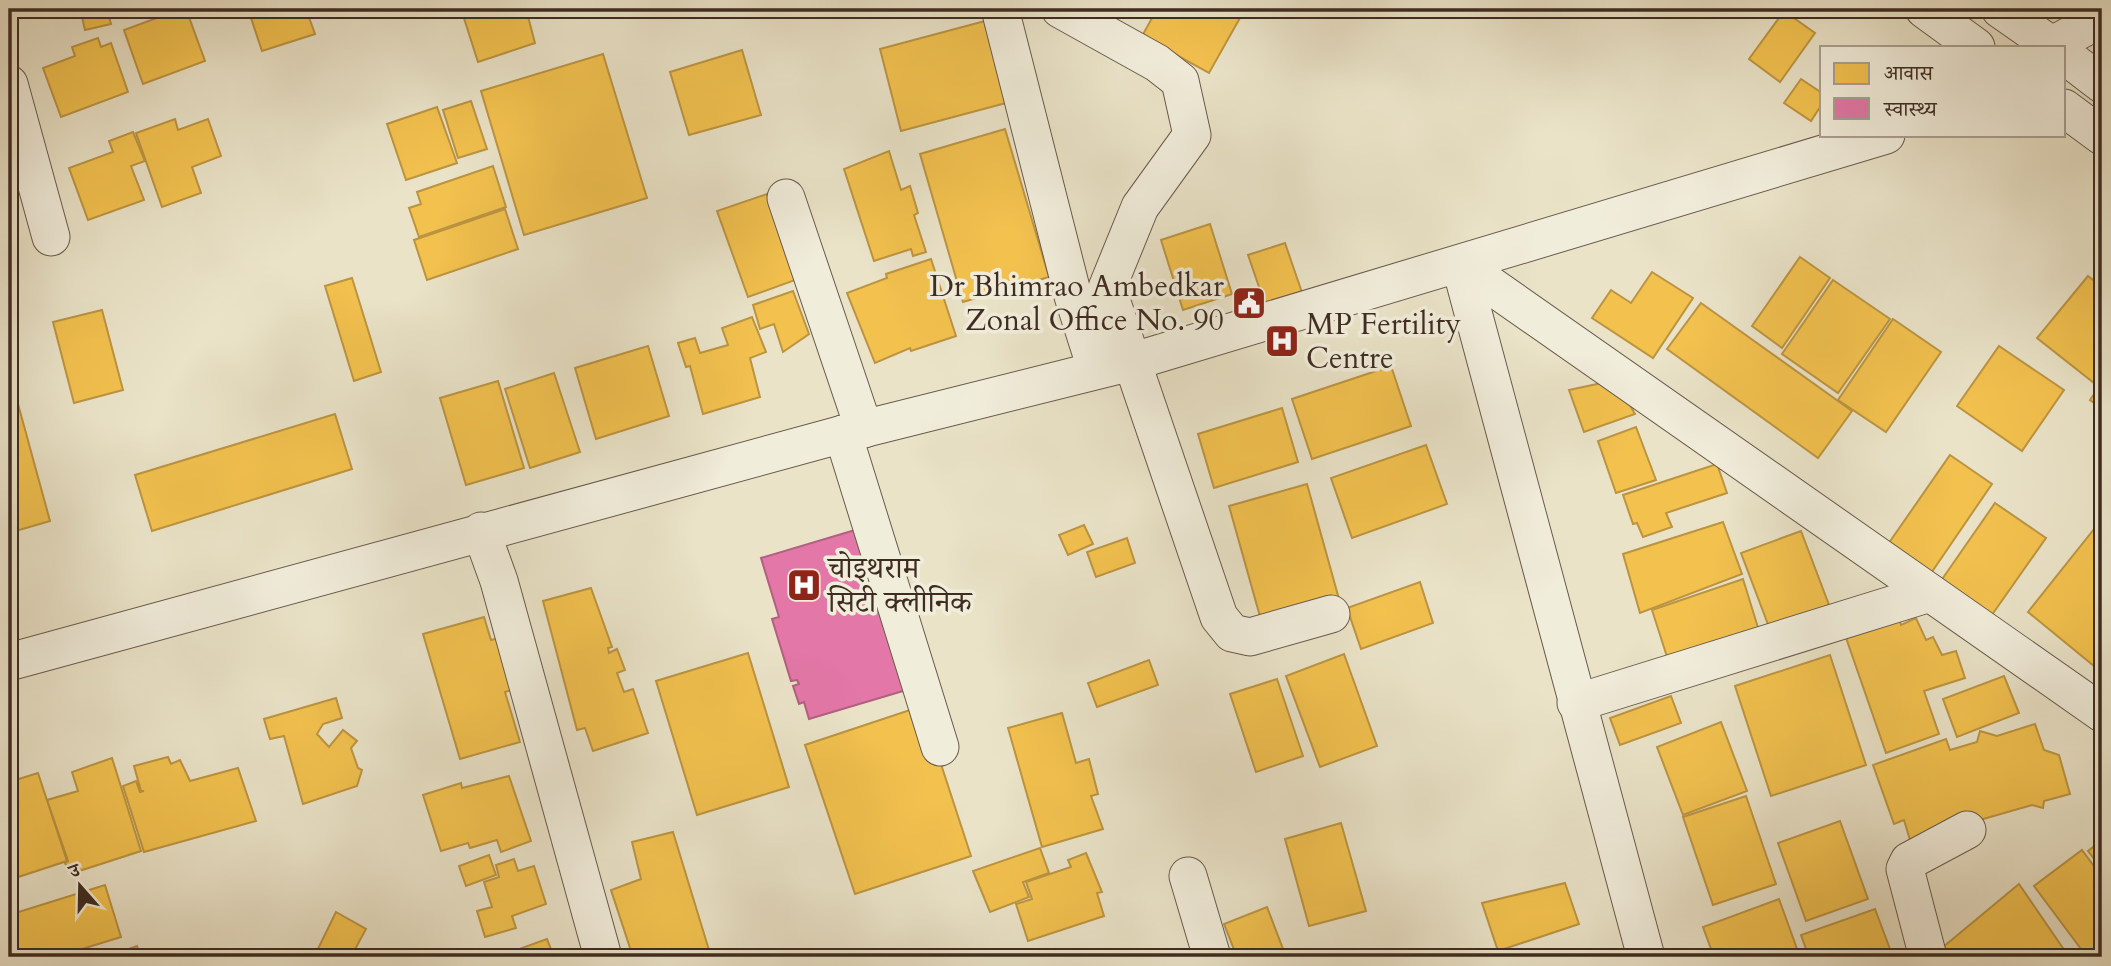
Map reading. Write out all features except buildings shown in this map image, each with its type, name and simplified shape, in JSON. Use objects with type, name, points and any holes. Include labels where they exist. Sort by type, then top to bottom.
[{"type":"street","points":[[1000,9],[1114,365],[1219,617],[1232,633],[1250,638],[1331,614]]},
{"type":"street","points":[[1060,9],[1157,63],[1180,81],[1192,135],[1140,207],[1090,292]]},
{"type":"street","points":[[1924,9],[1975,46]]},
{"type":"street","points":[[2000,9],[2050,46]]},
{"type":"street","points":[[2059,46],[2102,18]]},
{"type":"street","points":[[2066,58],[2102,84]]},
{"type":"street","points":[[9,84],[51,237]]},
{"type":"street","points":[[2066,109],[2102,136]]},
{"type":"street","points":[[9,662],[481,531],[1114,365],[1883,136]]},
{"type":"street","points":[[786,198],[940,747]]},
{"type":"street","points":[[1460,264],[2102,713]]},
{"type":"street","points":[[1460,264],[1646,957]]},
{"type":"street","points":[[481,531],[499,581],[603,957]]},
{"type":"street","points":[[1576,703],[1930,593]]},
{"type":"street","points":[[1928,957],[1905,869],[1909,862],[1967,830]]},
{"type":"street","points":[[1188,876],[1212,957]]},
{"type":"place","name":"Dr Bhimrao Ambedkar Zonal Office No. 90","points":[[1249,303]]},
{"type":"place","name":"MP Fertility Centre","points":[[1282,341]]},
{"type":"place","name":"चोइथराम सिटी क्लीनिक","points":[[804,585]]}]
